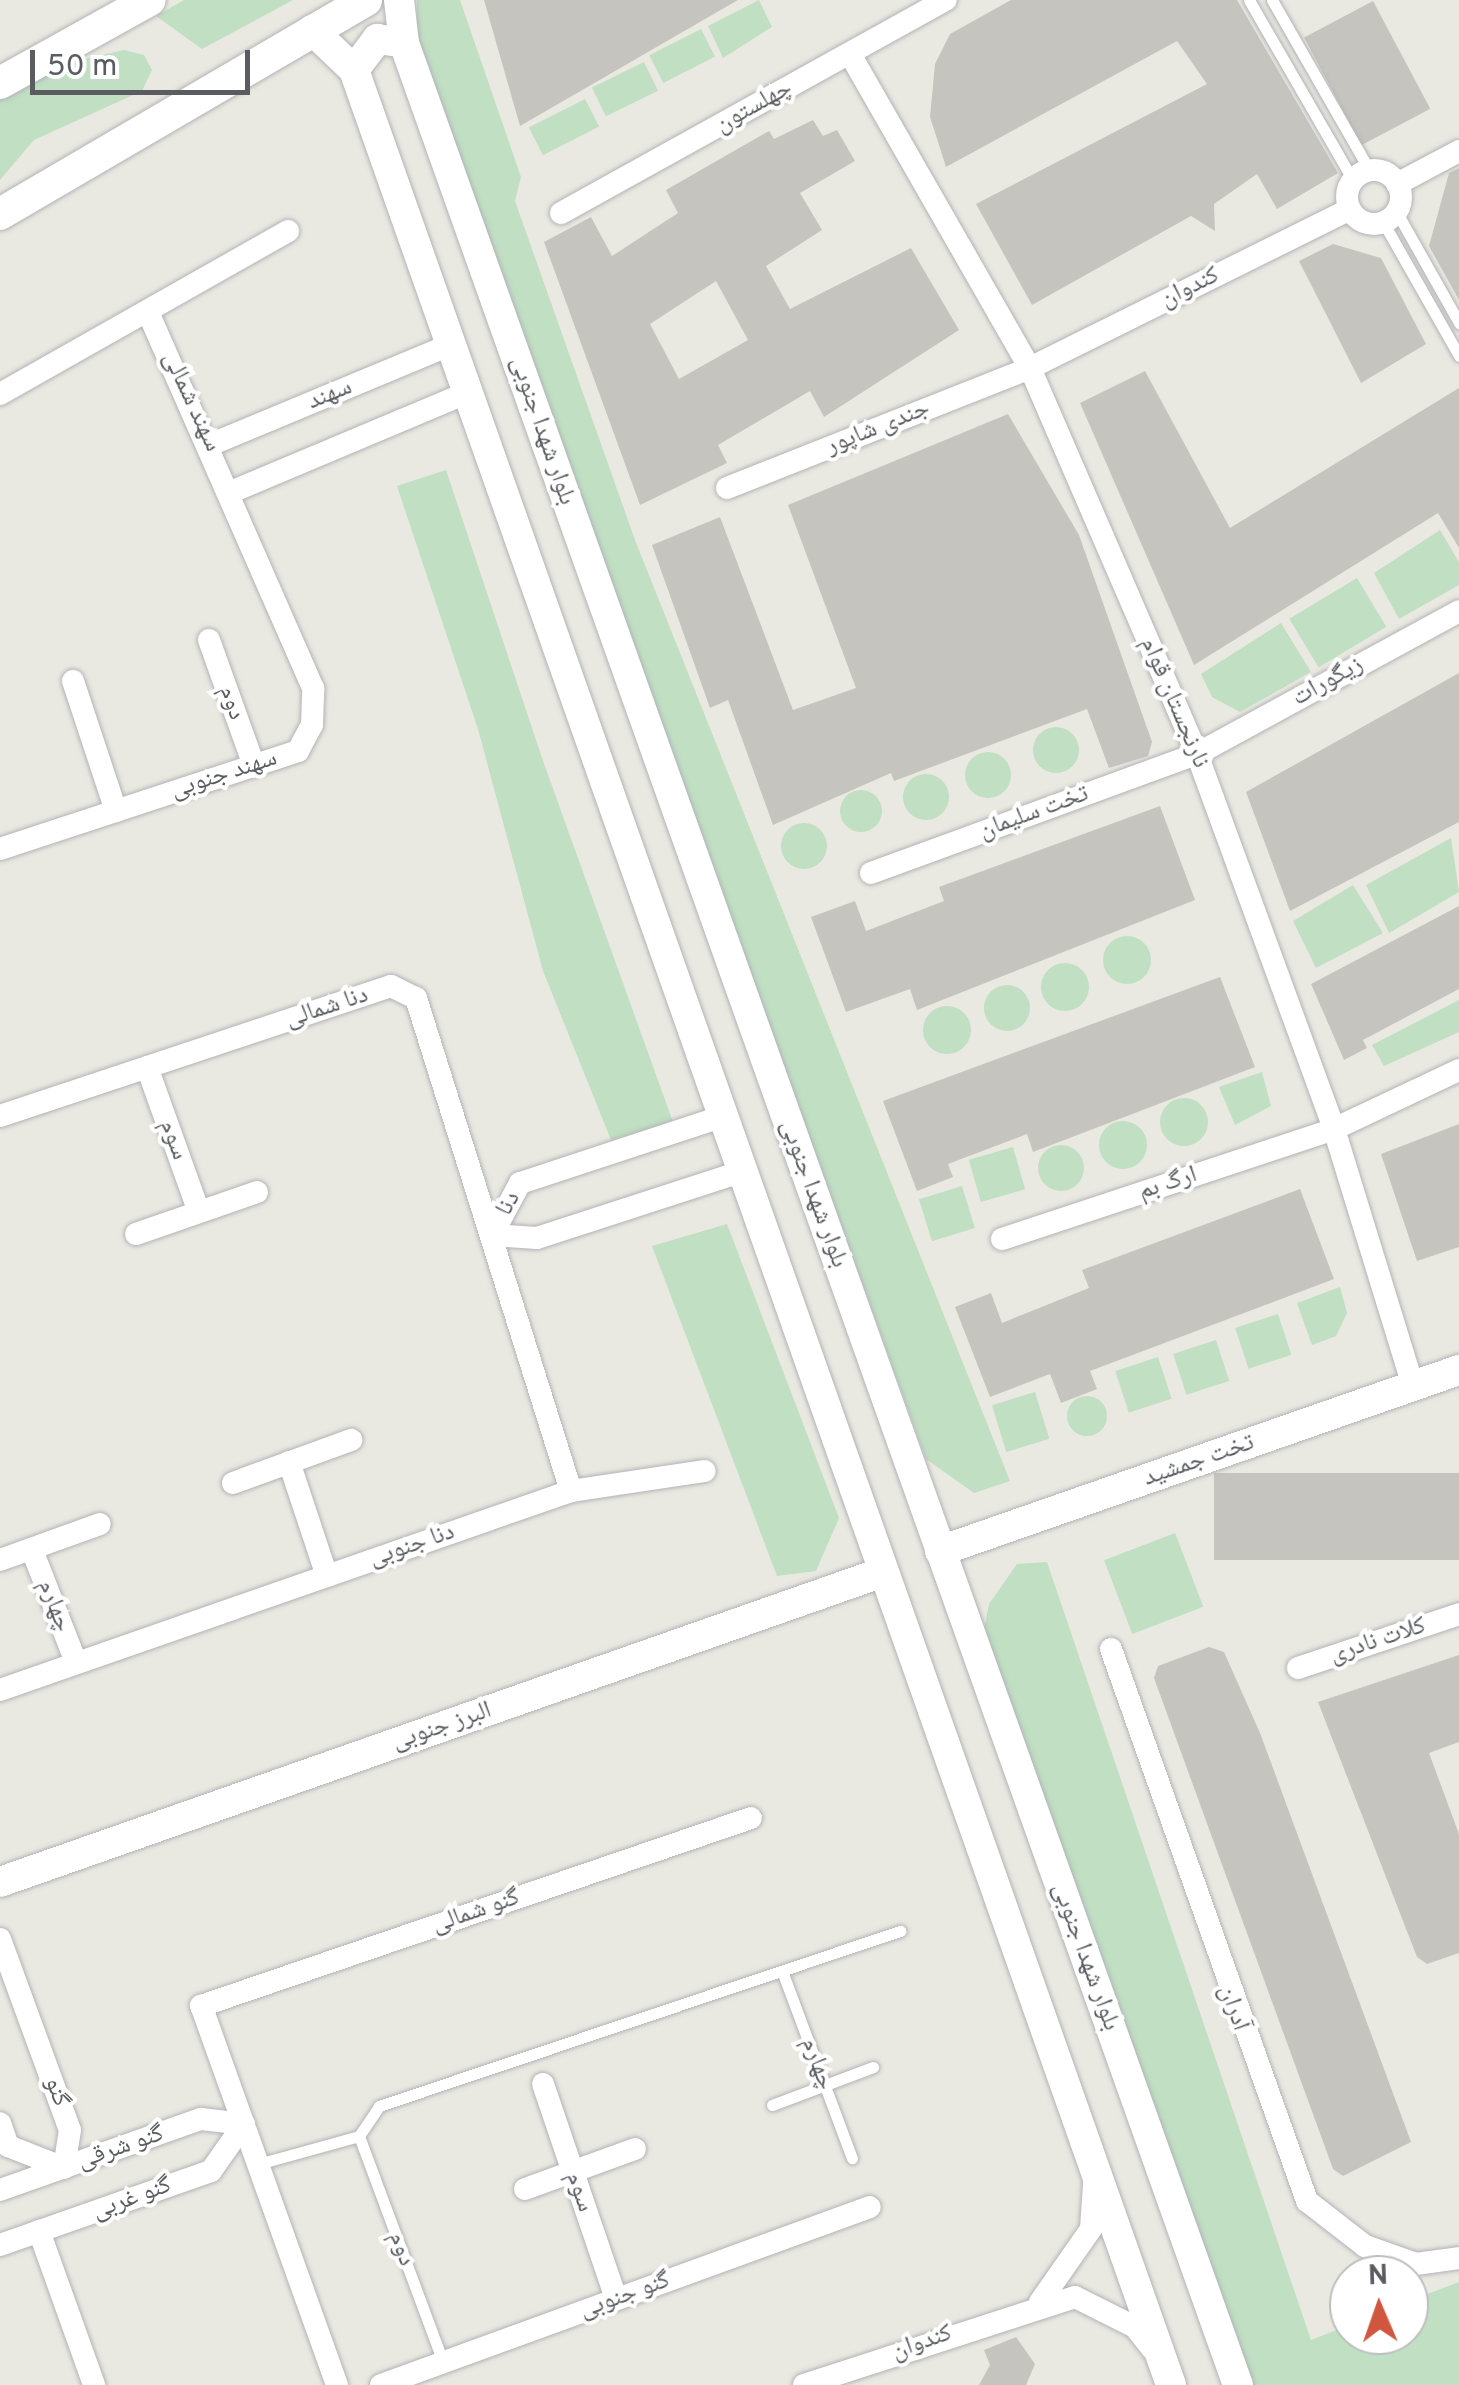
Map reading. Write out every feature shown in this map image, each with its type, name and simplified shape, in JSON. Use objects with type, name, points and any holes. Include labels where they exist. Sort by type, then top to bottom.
[{"type":"main road","points":[[0,84],[150,0]]},
{"type":"main road","points":[[0,214],[366,0]]},
{"type":"street","name":"بلوار شهدا جنوبی","points":[[399,0],[404,43],[1238,2385]]},
{"type":"street","name":"چهلستون","points":[[561,213],[946,0]]},
{"type":"street","points":[[312,30],[354,70],[448,346],[744,1171],[1168,2376]]},
{"type":"street","points":[[354,70],[377,39],[404,43]]},
{"type":"street","name":"نارنجستان قوام","points":[[850,54],[1030,368],[1197,754],[1334,1129],[1414,1389]]},
{"type":"street","points":[[1397,184],[1389,217],[1350,209],[1361,175],[1397,184],[1459,151]]},
{"type":"street","name":"کندوان","points":[[1030,368],[1350,209]]},
{"type":"street","points":[[0,394],[288,231]]},
{"type":"street","name":"سهند شمالی","points":[[148,313],[231,492]]},
{"type":"street","name":"سهند","points":[[212,444],[448,346]]},
{"type":"street","name":"جندی شاپور","points":[[727,488],[1030,368]]},
{"type":"street","name":"سهند","points":[[231,492],[466,393]]},
{"type":"street","name":"سهند جنوبی","points":[[0,850],[298,751],[312,725],[313,688],[231,492]]},
{"type":"street","name":"زیگورات","points":[[1197,754],[1459,610]]},
{"type":"street","name":"دوم","points":[[209,640],[254,766]]},
{"type":"street","points":[[73,682],[116,811]]},
{"type":"street","name":"تخت سلیمان","points":[[871,873],[1197,754]]},
{"type":"street","name":"دنا شمالی","points":[[0,1116],[391,986],[416,998],[492,1235]]},
{"type":"street","name":"سوم","points":[[148,1067],[199,1212]]},
{"type":"street","name":"ارگ بم","points":[[1002,1239],[1334,1129],[1459,1070]]},
{"type":"street","name":"دنا","points":[[724,1116],[520,1183],[492,1235],[537,1238],[744,1171]]},
{"type":"street","points":[[136,1234],[257,1192]]},
{"type":"street","points":[[492,1235],[572,1490]]},
{"type":"street","name":"تخت جمشید","points":[[940,1551],[1414,1389],[1459,1370]]},
{"type":"street","points":[[232,1483],[351,1440]]},
{"type":"street","points":[[289,1462],[327,1576]]},
{"type":"street","name":"دنا جنوبی","points":[[0,1690],[572,1490],[706,1471]]},
{"type":"street","points":[[0,1560],[100,1524]]},
{"type":"street","name":"چهارم","points":[[32,1550],[76,1662]]},
{"type":"street","name":"البرز جنوبی","points":[[0,1882],[883,1572]]},
{"type":"street","name":"کلات نادری","points":[[1298,1668],[1459,1614]]},
{"type":"street","name":"آدران","points":[[1111,1649],[1307,2201],[1366,2246],[1416,2264],[1459,2258]]},
{"type":"street","name":"گنو شمالی","points":[[244,2124],[202,2006],[751,1818]]},
{"type":"street","name":"گنو","points":[[0,1940],[70,2130],[64,2168]]},
{"type":"street","name":"سوم","points":[[543,2084],[616,2300]]},
{"type":"street","name":"گنو شرقی","points":[[0,2190],[201,2120],[244,2124]]},
{"type":"street","points":[[0,2122],[8,2146],[64,2168]]},
{"type":"street","points":[[244,2124],[337,2385]]},
{"type":"street","name":"گنو غربی","points":[[0,2246],[211,2170],[244,2124]]},
{"type":"street","points":[[525,2190],[635,2149]]},
{"type":"street","points":[[1040,2302],[1091,2230],[1090,2150]]},
{"type":"street","name":"گنو جنوبی","points":[[381,2385],[870,2207]]},
{"type":"street","points":[[40,2232],[94,2385]]},
{"type":"street","name":"کندوان","points":[[804,2385],[1040,2302],[1076,2297],[1136,2327],[1168,2376]]},
{"type":"lane","points":[[1249,0],[1361,175]]},
{"type":"lane","points":[[1272,0],[1361,175]]},
{"type":"lane","points":[[1389,217],[1459,323]]},
{"type":"lane","points":[[1389,217],[1459,356]]},
{"type":"lane","points":[[258,2164],[359,2136],[379,2106],[900,1931]]},
{"type":"lane","name":"چهارم","points":[[782,1971],[852,2158]]},
{"type":"lane","points":[[772,2105],[872,2067]]},
{"type":"lane","name":"دوم","points":[[359,2136],[443,2362]]},
{"type":"green space","points":[[184,0],[293,0],[202,49],[156,16]]},
{"type":"green space","points":[[417,0],[460,0],[521,177],[515,201],[635,540],[1010,1481],[974,1493],[926,1459],[417,54]]},
{"type":"green space","points":[[759,0],[772,27],[723,58],[708,26]]},
{"type":"green space","points":[[701,29],[715,57],[663,83],[649,55]]},
{"type":"green space","points":[[124,50],[144,55],[152,70],[142,91],[34,140],[0,180],[0,99],[58,65]]},
{"type":"green space","points":[[644,62],[658,91],[606,116],[592,87]]},
{"type":"green space","points":[[585,99],[599,127],[543,155],[529,128]]},
{"type":"green space","points":[[446,470],[542,758],[673,1122],[611,1140],[543,971],[478,729],[397,486]]},
{"type":"green space","points":[[1440,530],[1459,562],[1459,585],[1399,619],[1374,573]]},
{"type":"green space","points":[[1357,578],[1386,627],[1319,668],[1289,619]]},
{"type":"green space","points":[[1281,623],[1311,672],[1240,712],[1212,697],[1201,674]]},
{"type":"green space","points":[[1056,727],[1072,734],[1079,750],[1072,766],[1056,773],[1040,766],[1033,750],[1040,734]]},
{"type":"green space","points":[[988,752],[1004,759],[1011,775],[1004,791],[988,798],[972,791],[965,775],[972,759]]},
{"type":"green space","points":[[926,774],[942,781],[949,797],[942,813],[926,820],[910,813],[903,797],[910,781]]},
{"type":"green space","points":[[861,790],[876,796],[882,811],[876,826],[861,832],[846,826],[840,811],[846,796]]},
{"type":"green space","points":[[804,823],[820,830],[827,846],[820,862],[804,869],[788,862],[781,846],[788,830]]},
{"type":"green space","points":[[1451,838],[1459,892],[1389,933],[1366,885]]},
{"type":"green space","points":[[1353,885],[1383,933],[1316,968],[1293,921]]},
{"type":"green space","points":[[1127,936],[1144,943],[1151,960],[1144,977],[1127,984],[1110,977],[1103,960],[1110,943]]},
{"type":"green space","points":[[1065,963],[1082,970],[1089,987],[1082,1004],[1065,1011],[1048,1004],[1041,987],[1048,970]]},
{"type":"green space","points":[[1007,985],[1024,991],[1030,1008],[1024,1025],[1007,1031],[990,1025],[984,1008],[990,991]]},
{"type":"green space","points":[[1459,1000],[1459,1032],[1384,1066],[1372,1045]]},
{"type":"green space","points":[[947,1006],[964,1013],[971,1030],[964,1047],[947,1054],[930,1047],[923,1030],[930,1013]]},
{"type":"green space","points":[[1262,1072],[1271,1106],[1235,1125],[1219,1087]]},
{"type":"green space","points":[[1184,1098],[1201,1105],[1208,1122],[1201,1139],[1184,1146],[1167,1139],[1160,1122],[1167,1105]]},
{"type":"green space","points":[[1123,1121],[1140,1128],[1147,1145],[1140,1162],[1123,1169],[1106,1162],[1099,1145],[1106,1128]]},
{"type":"green space","points":[[1061,1145],[1077,1152],[1084,1168],[1077,1184],[1061,1191],[1045,1184],[1038,1168],[1045,1152]]},
{"type":"green space","points":[[1013,1147],[1025,1189],[981,1202],[969,1160]]},
{"type":"green space","points":[[962,1186],[975,1228],[932,1241],[919,1199]]},
{"type":"green space","points":[[727,1224],[839,1518],[816,1571],[777,1576],[652,1246]]},
{"type":"green space","points":[[1340,1287],[1347,1313],[1336,1336],[1312,1345],[1297,1303]]},
{"type":"green space","points":[[1278,1314],[1291,1355],[1248,1369],[1235,1328]]},
{"type":"green space","points":[[1216,1340],[1229,1381],[1186,1395],[1173,1354]]},
{"type":"green space","points":[[1158,1357],[1172,1399],[1129,1413],[1115,1371]]},
{"type":"green space","points":[[1035,1392],[1049,1439],[1006,1452],[992,1405]]},
{"type":"green space","points":[[1087,1396],[1101,1402],[1107,1416],[1101,1430],[1087,1436],[1073,1430],[1067,1416],[1073,1402]]},
{"type":"green space","points":[[1175,1533],[1203,1607],[1132,1634],[1104,1560]]},
{"type":"green space","points":[[1047,1562],[1311,2340],[1329,2333],[1329,2355],[1429,2355],[1429,2293],[1459,2282],[1459,2385],[1250,2385],[981,1645],[989,1604],[1017,1564]]},
{"type":"building","points":[[484,0],[738,0],[520,126]]},
{"type":"building","points":[[1011,0],[1237,0],[1338,173],[1277,209],[1257,174],[1214,204],[1215,231],[1191,216],[1032,305],[976,204],[1207,84],[1177,41],[946,167],[930,117],[935,64],[950,34]]},
{"type":"building","points":[[1373,1],[1430,109],[1361,145],[1304,38]]},
{"type":"building","points":[[813,120],[823,136],[837,130],[855,161],[800,193],[822,230],[766,266],[790,309],[911,248],[959,330],[824,417],[810,391],[718,445],[727,463],[640,505],[544,242],[591,217],[612,256],[678,213],[666,190],[769,131],[774,139]],"holes":[[[716,281],[748,340],[679,379],[650,324]]]},
{"type":"building","points":[[1459,168],[1459,300],[1429,246],[1449,173]]},
{"type":"building","points":[[1333,244],[1381,258],[1426,344],[1361,383],[1299,261]]},
{"type":"building","points":[[1145,371],[1230,528],[1459,388],[1459,548],[1438,513],[1194,665],[1080,403]]},
{"type":"building","points":[[1008,414],[1079,535],[1152,742],[1148,756],[1109,768],[1087,709],[894,781],[891,773],[773,825],[728,700],[710,708],[652,545],[720,517],[793,710],[856,688],[788,505]]},
{"type":"building","points":[[1459,673],[1459,822],[1290,911],[1246,792]]},
{"type":"building","points":[[1160,806],[1195,900],[917,1010],[910,989],[846,1012],[811,917],[855,901],[866,931],[944,901],[939,887]]},
{"type":"building","points":[[1459,906],[1459,989],[1363,1040],[1367,1048],[1344,1060],[1311,984]]},
{"type":"building","points":[[1220,977],[1255,1067],[1033,1152],[1027,1134],[948,1164],[953,1177],[917,1191],[883,1101]]},
{"type":"building","points":[[1459,1124],[1459,1247],[1417,1261],[1381,1154]]},
{"type":"building","points":[[1300,1189],[1334,1279],[1090,1371],[1097,1389],[1061,1403],[1050,1374],[990,1397],[955,1307],[991,1293],[1002,1323],[1089,1288],[1082,1270]]},
{"type":"building","points":[[1214,1473],[1459,1473],[1459,1560],[1214,1560]]},
{"type":"building","points":[[1209,1647],[1224,1652],[1260,1733],[1411,2142],[1343,2176],[1333,2169],[1154,1678],[1158,1666]]},
{"type":"building","points":[[1459,1655],[1459,1742],[1429,1753],[1459,1834],[1459,1953],[1427,1964],[1417,1957],[1318,1702]]},
{"type":"building","points":[[1016,2337],[1035,2364],[1026,2385],[979,2385],[990,2365],[984,2350]]}]
